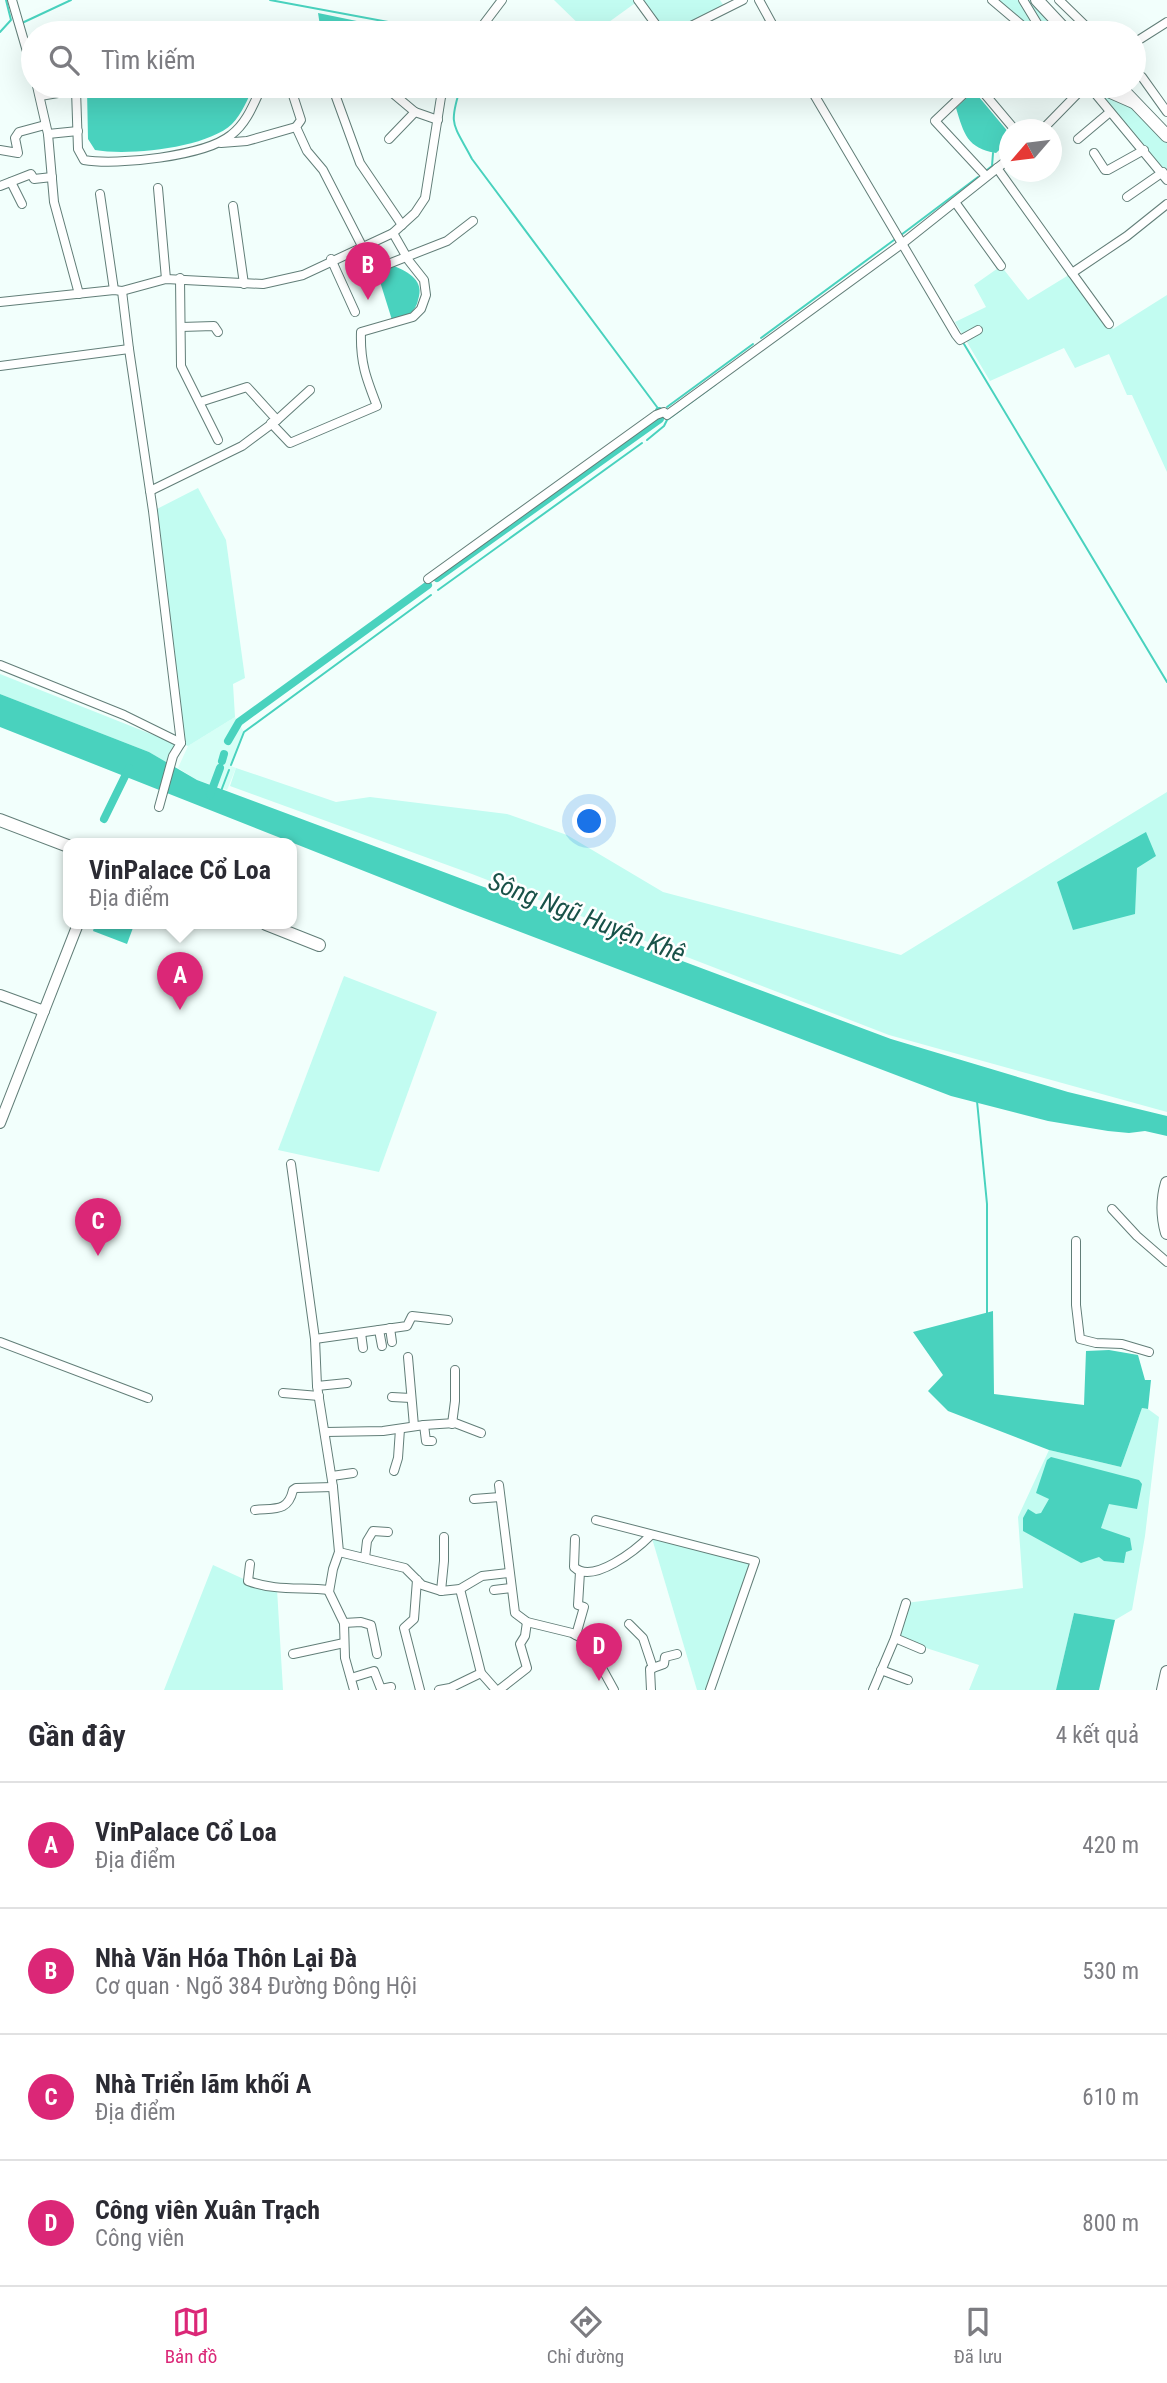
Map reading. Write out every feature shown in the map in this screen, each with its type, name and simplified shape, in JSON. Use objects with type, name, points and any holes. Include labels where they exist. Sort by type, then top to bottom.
[{"type":"main road","points":[[1037,0],[1057,21]]},
{"type":"main road","points":[[1132,98],[1142,108],[1163,117],[1167,136]]},
{"type":"main road","points":[[0,820],[63,844]]},
{"type":"main road","points":[[279,929],[319,945]]},
{"type":"main road","points":[[1167,1182],[1163,1198],[1167,1233]]},
{"type":"main road","points":[[1163,1690],[1167,1672]]},
{"type":"street","points":[[12,0],[21,31]]},
{"type":"street","points":[[486,21],[502,0]]},
{"type":"street","points":[[637,0],[653,21]]},
{"type":"street","points":[[701,21],[743,0]]},
{"type":"street","points":[[759,0],[770,21]]},
{"type":"street","points":[[992,0],[1015,21]]},
{"type":"street","points":[[1023,0],[1036,21]]},
{"type":"street","points":[[1059,0],[1081,21]]},
{"type":"street","points":[[1146,35],[1167,22]]},
{"type":"street","points":[[1146,85],[1163,117]]},
{"type":"street","points":[[40,98],[59,226],[74,268],[79,294]]},
{"type":"street","points":[[76,98],[78,149],[84,160],[90,161],[168,157],[218,143],[247,141],[296,127],[301,120],[294,98]]},
{"type":"street","points":[[218,143],[245,121],[256,98]]},
{"type":"street","points":[[336,98],[360,163],[402,225]]},
{"type":"street","points":[[398,98],[415,112],[438,120]]},
{"type":"street","points":[[0,302],[118,290],[166,279],[263,284],[303,275],[393,233],[415,213],[425,198],[441,98]]},
{"type":"street","points":[[816,98],[960,340],[978,330]]},
{"type":"street","points":[[959,98],[935,121],[986,176]]},
{"type":"street","points":[[988,98],[1005,119]]},
{"type":"street","points":[[1054,119],[1076,98]]},
{"type":"street","points":[[1099,98],[1164,175],[1127,197]]},
{"type":"street","points":[[1118,98],[1142,108]]},
{"type":"street","points":[[389,139],[415,112]]},
{"type":"street","points":[[1078,139],[1110,112]]},
{"type":"street","points":[[296,127],[307,151],[323,170],[362,246]]},
{"type":"street","points":[[0,150],[18,153],[15,138],[19,131],[78,131]]},
{"type":"street","points":[[1094,153],[1105,170],[1108,170],[1144,150]]},
{"type":"street","points":[[428,579],[660,413],[667,415],[902,243],[999,166]]},
{"type":"street","points":[[996,168],[1109,324]]},
{"type":"street","points":[[0,186],[31,174],[34,179],[52,177]]},
{"type":"street","points":[[11,182],[22,204]]},
{"type":"street","points":[[158,188],[166,279]]},
{"type":"street","points":[[100,194],[129,349],[150,491],[181,743],[173,756],[159,807]]},
{"type":"street","points":[[955,202],[1001,266]]},
{"type":"street","points":[[1072,273],[1127,236],[1167,204]]},
{"type":"street","points":[[233,206],[244,284]]},
{"type":"street","points":[[378,268],[447,241],[473,221]]},
{"type":"street","points":[[200,402],[247,387],[290,443],[377,406],[360,359],[361,332],[418,314],[426,295],[424,279],[393,233]]},
{"type":"street","points":[[331,260],[355,312]]},
{"type":"street","points":[[180,278],[181,366],[218,440]]},
{"type":"street","points":[[181,327],[214,326],[218,332]]},
{"type":"street","points":[[0,366],[129,349]]},
{"type":"street","points":[[150,491],[242,446],[310,390]]},
{"type":"street","points":[[0,665],[124,715],[181,743]]},
{"type":"street","points":[[0,1123],[76,929]]},
{"type":"street","points":[[0,995],[44,1011]]},
{"type":"street","points":[[291,1164],[315,1339],[317,1386],[332,1476],[339,1552],[329,1590],[344,1623],[344,1643],[354,1690]]},
{"type":"street","points":[[1112,1209],[1167,1262]]},
{"type":"street","points":[[1076,1241],[1076,1305],[1080,1339],[1122,1344],[1149,1352]]},
{"type":"street","points":[[315,1339],[409,1326],[412,1316],[448,1320]]},
{"type":"street","points":[[390,1328],[392,1342]]},
{"type":"street","points":[[379,1330],[382,1346]]},
{"type":"street","points":[[361,1333],[363,1348]]},
{"type":"street","points":[[0,1342],[148,1398]]},
{"type":"street","points":[[408,1357],[414,1426]]},
{"type":"street","points":[[452,1424],[455,1370]]},
{"type":"street","points":[[317,1386],[347,1383]]},
{"type":"street","points":[[283,1393],[319,1396]]},
{"type":"street","points":[[392,1396],[411,1398]]},
{"type":"street","points":[[326,1432],[383,1431],[452,1424],[481,1433]]},
{"type":"street","points":[[424,1425],[424,1438],[426,1441],[432,1441]]},
{"type":"street","points":[[394,1471],[398,1458],[400,1429]]},
{"type":"street","points":[[332,1476],[354,1473]]},
{"type":"street","points":[[499,1485],[515,1613],[527,1622],[576,1635],[592,1646],[614,1690]]},
{"type":"street","points":[[255,1510],[285,1506],[296,1488],[333,1487]]},
{"type":"street","points":[[474,1499],[500,1497]]},
{"type":"street","points":[[596,1520],[755,1561],[710,1690]]},
{"type":"street","points":[[365,1558],[370,1534],[373,1531],[388,1532]]},
{"type":"street","points":[[580,1572],[613,1564],[651,1535]]},
{"type":"street","points":[[442,1591],[444,1537]]},
{"type":"street","points":[[575,1539],[573,1564],[580,1572],[578,1605],[584,1607],[576,1635]]},
{"type":"street","points":[[339,1552],[405,1568],[422,1585],[442,1591],[460,1589],[482,1576],[509,1573]]},
{"type":"street","points":[[250,1564],[247,1578],[254,1583],[285,1590],[329,1590]]},
{"type":"street","points":[[417,1580],[414,1619],[404,1628],[420,1690]]},
{"type":"street","points":[[494,1590],[511,1588]]},
{"type":"street","points":[[460,1589],[481,1673],[497,1690],[527,1668],[520,1644],[525,1636],[527,1622]]},
{"type":"street","points":[[873,1690],[895,1638],[906,1603]]},
{"type":"street","points":[[344,1623],[361,1622],[371,1625],[376,1654]]},
{"type":"street","points":[[629,1624],[643,1638],[653,1668]]},
{"type":"street","points":[[895,1638],[921,1649]]},
{"type":"street","points":[[293,1654],[344,1643]]},
{"type":"street","points":[[651,1690],[649,1672],[664,1664],[665,1657],[677,1654]]},
{"type":"street","points":[[881,1670],[908,1680]]},
{"type":"street","points":[[351,1678],[374,1671],[381,1689],[391,1687]]},
{"type":"street","points":[[439,1690],[481,1673]]},
{"type":"shaded area","points":[[554,0],[720,0],[725,8],[698,21],[654,21],[638,1],[610,21],[576,21]]},
{"type":"shaded area","points":[[992,0],[1037,0],[1057,21],[1017,21]]},
{"type":"shaded area","points":[[318,13],[357,21],[319,21]]},
{"type":"shaded area","points":[[87,98],[248,98],[232,124],[205,139],[187,144],[147,151],[110,152],[95,150],[88,139]]},
{"type":"shaded area","points":[[967,98],[980,98],[999,121],[999,150],[996,153],[979,148],[968,138],[956,108]]},
{"type":"shaded area","points":[[1099,98],[1131,98],[1167,136],[1167,182]]},
{"type":"shaded area","points":[[394,266],[414,278],[420,293],[412,311],[392,320],[377,272]]},
{"type":"shaded area","points":[[1001,266],[1028,300],[1072,273],[1113,329],[1167,295],[1167,472],[1132,395],[1127,395],[1109,354],[1075,368],[1064,348],[990,381],[955,322],[986,307],[974,285]]},
{"type":"shaded area","points":[[198,488],[226,540],[245,678],[233,684],[235,717],[188,746],[181,743],[153,511]]},
{"type":"shaded area","points":[[0,674],[176,744],[166,762],[149,752],[0,694]]},
{"type":"shaded area","name":"Sông Ngũ Huyện Khê","points":[[0,694],[149,752],[197,780],[891,1039],[1068,1092],[1167,1116],[1167,1136],[1145,1131],[1108,1131],[1048,1121],[951,1096],[460,909],[297,845],[297,838],[281,838],[0,727]]},
{"type":"shaded area","points":[[235,717],[244,732],[231,766],[236,768],[227,790],[197,780],[178,768],[188,746]]},
{"type":"shaded area","points":[[236,768],[336,802],[370,797],[507,814],[567,835],[663,892],[901,955],[1167,792],[1167,1112],[889,1035],[472,874],[230,786]]},
{"type":"shaded area","points":[[1146,832],[1156,856],[1137,868],[1135,914],[1073,930],[1057,882]]},
{"type":"shaded area","points":[[94,929],[133,929],[127,944]]},
{"type":"shaded area","points":[[344,976],[437,1012],[379,1172],[278,1150]]},
{"type":"shaded area","points":[[993,1311],[994,1394],[1084,1405],[1086,1351],[1109,1350],[1138,1355],[1145,1380],[1151,1380],[1148,1409],[1142,1408],[1121,1467],[1049,1450],[948,1411],[928,1391],[943,1375],[913,1332]]},
{"type":"shaded area","points":[[1142,1408],[1159,1417],[1145,1536],[1132,1610],[1115,1620],[1074,1613],[1056,1690],[969,1690],[979,1665],[895,1638],[906,1603],[1023,1588],[1018,1517],[1049,1450],[1121,1467]]},
{"type":"shaded area","points":[[1051,1457],[1139,1480],[1142,1484],[1137,1509],[1109,1504],[1101,1528],[1130,1538],[1132,1550],[1126,1552],[1124,1563],[1104,1561],[1099,1557],[1081,1563],[1023,1531],[1023,1518],[1028,1509],[1036,1514],[1041,1513],[1049,1499],[1036,1493],[1047,1460]]},
{"type":"shaded area","points":[[651,1535],[755,1561],[710,1690],[697,1690]]},
{"type":"shaded area","points":[[213,1565],[248,1581],[277,1589],[283,1690],[164,1690]]},
{"type":"shaded area","points":[[1074,1613],[1115,1620],[1099,1690],[1056,1690]]},
{"type":"waterway","points":[[0,32],[11,20],[6,0]]},
{"type":"waterway","points":[[26,21],[71,0]]},
{"type":"waterway","points":[[270,0],[383,21]]},
{"type":"waterway","points":[[458,98],[454,124],[472,159],[660,411]]},
{"type":"waterway","points":[[987,170],[992,166],[993,153]]},
{"type":"waterway","points":[[901,235],[978,177]]},
{"type":"waterway","points":[[761,338],[894,240]]},
{"type":"waterway","points":[[667,407],[753,344]]},
{"type":"waterway","points":[[964,344],[1167,682]]},
{"type":"waterway","points":[[647,440],[664,426],[667,420],[716,384]]},
{"type":"waterway","points":[[437,578],[660,419],[659,411]]},
{"type":"waterway","points":[[438,590],[642,443]]},
{"type":"waterway","points":[[228,741],[239,722],[428,585]]},
{"type":"waterway","points":[[231,765],[244,732],[431,595]]},
{"type":"waterway","points":[[222,761],[224,754]]},
{"type":"waterway","points":[[104,819],[129,768]]},
{"type":"waterway","points":[[210,795],[220,768]]},
{"type":"waterway","points":[[221,791],[229,770]]},
{"type":"waterway","points":[[977,1101],[987,1204],[987,1313]]},
{"type":"place","name":"Nhà Văn Hóa Thôn Lại Đà","points":[[368,300]]},
{"type":"place","name":"VinPalace Cổ Loa","points":[[180,1010]]},
{"type":"place","name":"Nhà Triển lãm khối A","points":[[98,1256]]},
{"type":"place","name":"Công viên Xuân Trạch","points":[[599,1681]]}]
